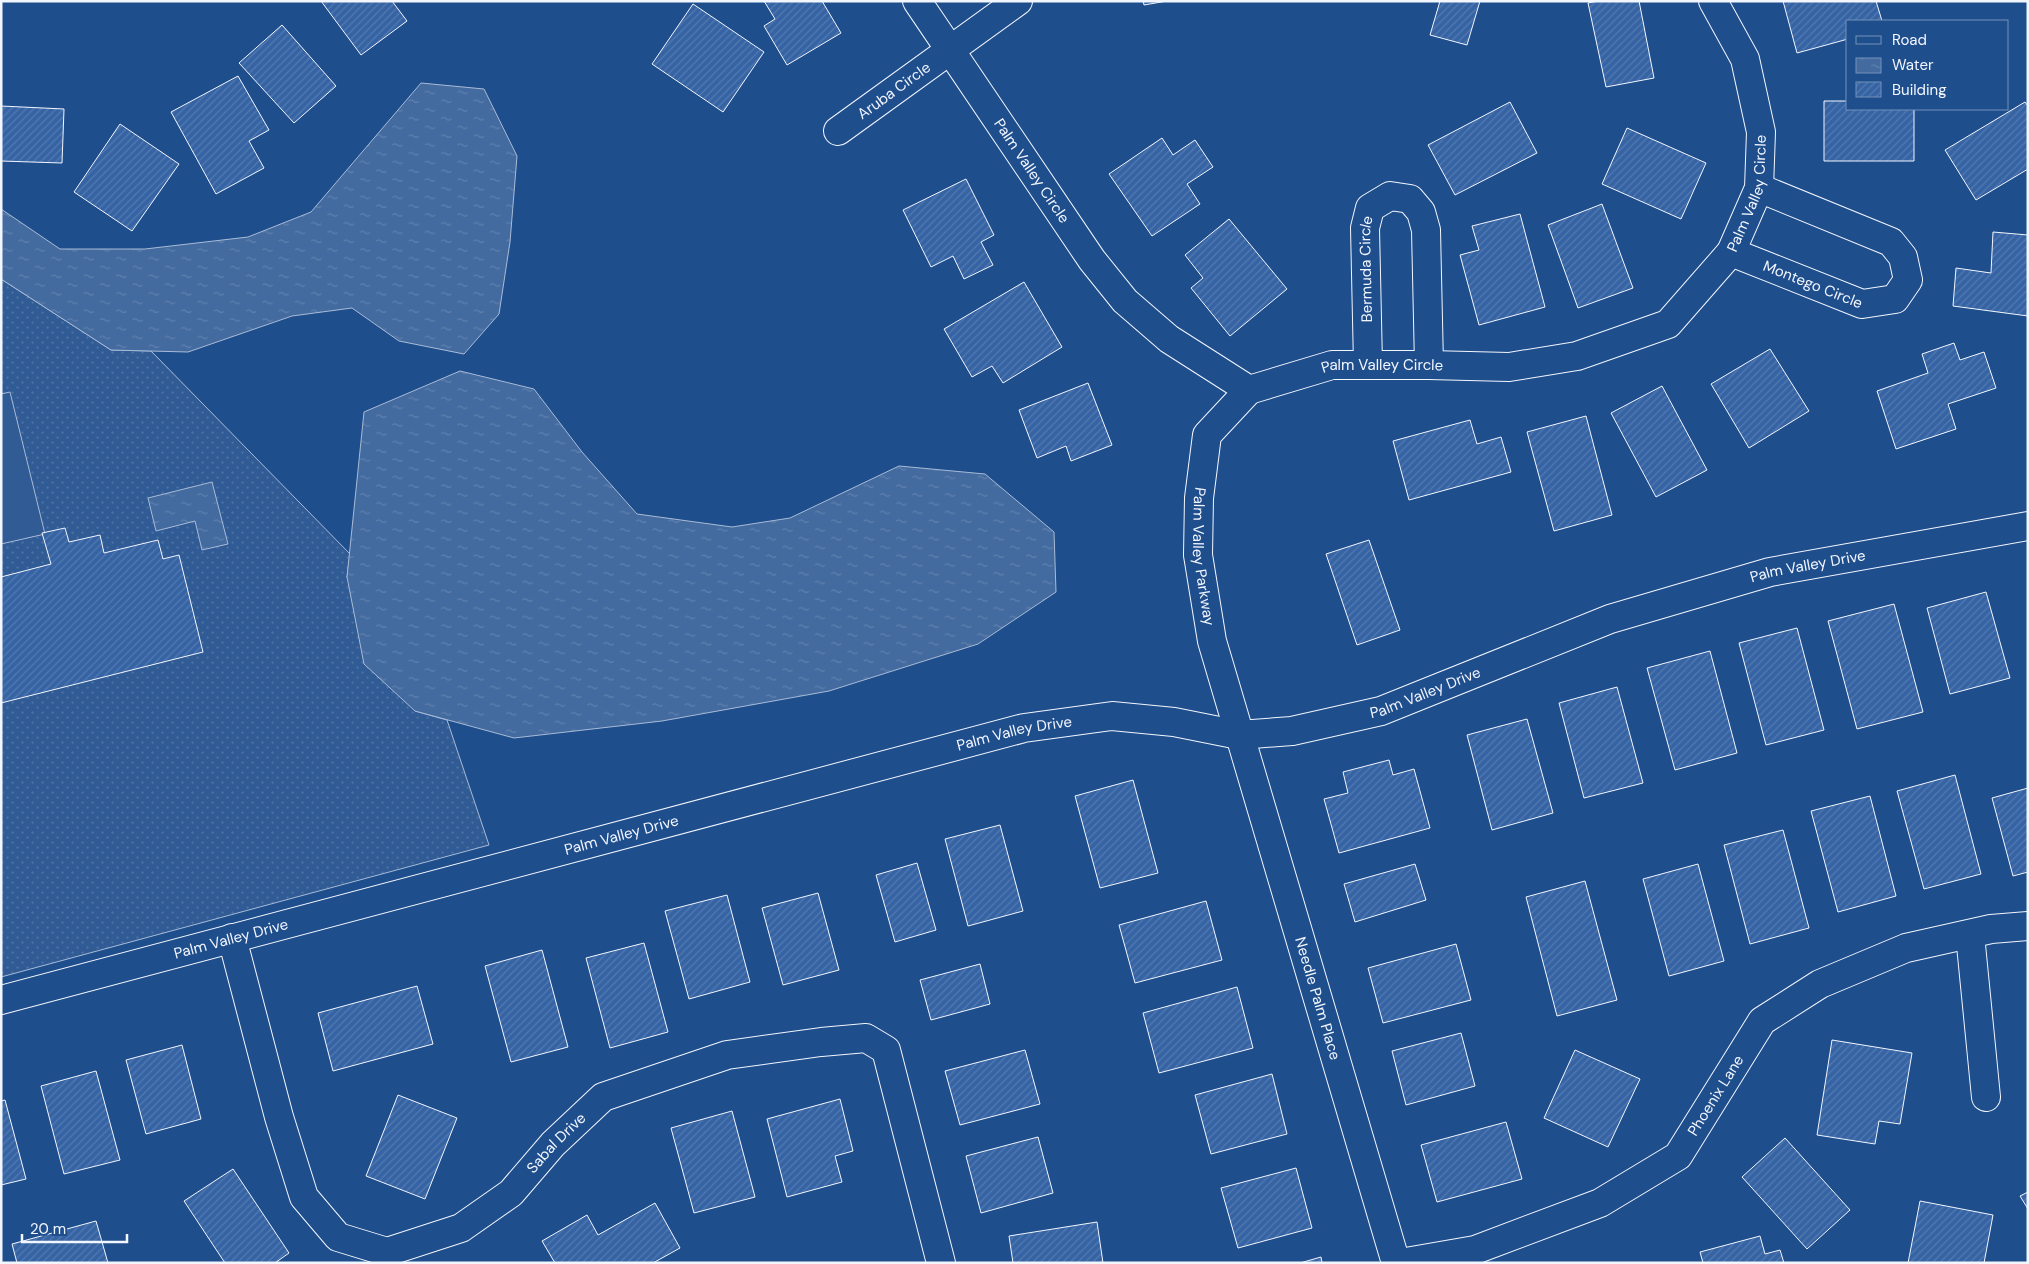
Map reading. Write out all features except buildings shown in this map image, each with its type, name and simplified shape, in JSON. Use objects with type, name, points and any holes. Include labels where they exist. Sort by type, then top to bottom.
[{"type":"street","name":"Palm Valley Circle","points":[[917,1],[1092,260],[1125,301],[1169,339],[1249,390],[1332,365],[1510,367],[1578,356],[1668,324],[1731,252],[1759,188],[1761,132],[1745,59],[1713,1]]},
{"type":"street","name":"Aruba Circle","points":[[838,131],[1018,1]]},
{"type":"street","name":"Montego Circle","points":[[1731,252],[1862,304],[1895,299],[1908,280],[1903,257],[1891,242],[1759,188]]},
{"type":"street","name":"Bermuda Circle","points":[[1368,365],[1365,228],[1370,208],[1390,196],[1410,199],[1421,212],[1426,230],[1429,365]]},
{"type":"street","name":"Palm Valley Parkway","points":[[1239,735],[1212,640],[1198,555],[1199,498],[1207,435],[1249,390]]},
{"type":"street","name":"Palm Valley Drive","points":[[1,1000],[1024,728],[1112,716],[1174,722],[1239,735],[1292,731],[1381,711],[1610,619],[1770,572],[2028,526]]},
{"type":"street","name":"Needle Palm Place","points":[[1239,735],[1396,1263]]},
{"type":"street","name":"Phoenix Lane","points":[[1400,1263],[1475,1250],[1600,1203],[1678,1156],[1762,1022],[1820,984],[1906,948],[1991,929],[2028,926]]},
{"type":"street","points":[[1970,934],[1986,1097]]},
{"type":"street","name":"Sabal Drive","points":[[232,938],[279,1117],[304,1197],[338,1237],[387,1252],[461,1228],[511,1193],[552,1144],[603,1097],[727,1055],[866,1038],[886,1050],[941,1263]]},
{"type":"shaded area","points":[[1,279],[111,350],[151,351],[350,554],[347,577],[415,711],[447,720],[489,845],[1,977]]},
{"type":"shaded area","points":[[10,392],[45,534],[1,544],[1,394]]},
{"type":"water","points":[[421,83],[484,89],[517,156],[510,242],[499,314],[464,354],[399,341],[352,308],[292,316],[188,352],[111,350],[1,279],[1,209],[60,249],[145,249],[248,237],[311,212]]},
{"type":"water","points":[[460,371],[534,389],[582,452],[637,514],[732,527],[790,518],[899,466],[985,474],[1054,532],[1056,592],[978,644],[829,691],[662,721],[514,738],[415,711],[364,664],[347,577],[364,412]]},
{"type":"water","points":[[212,482],[228,544],[202,550],[195,521],[156,531],[148,498]]}]
